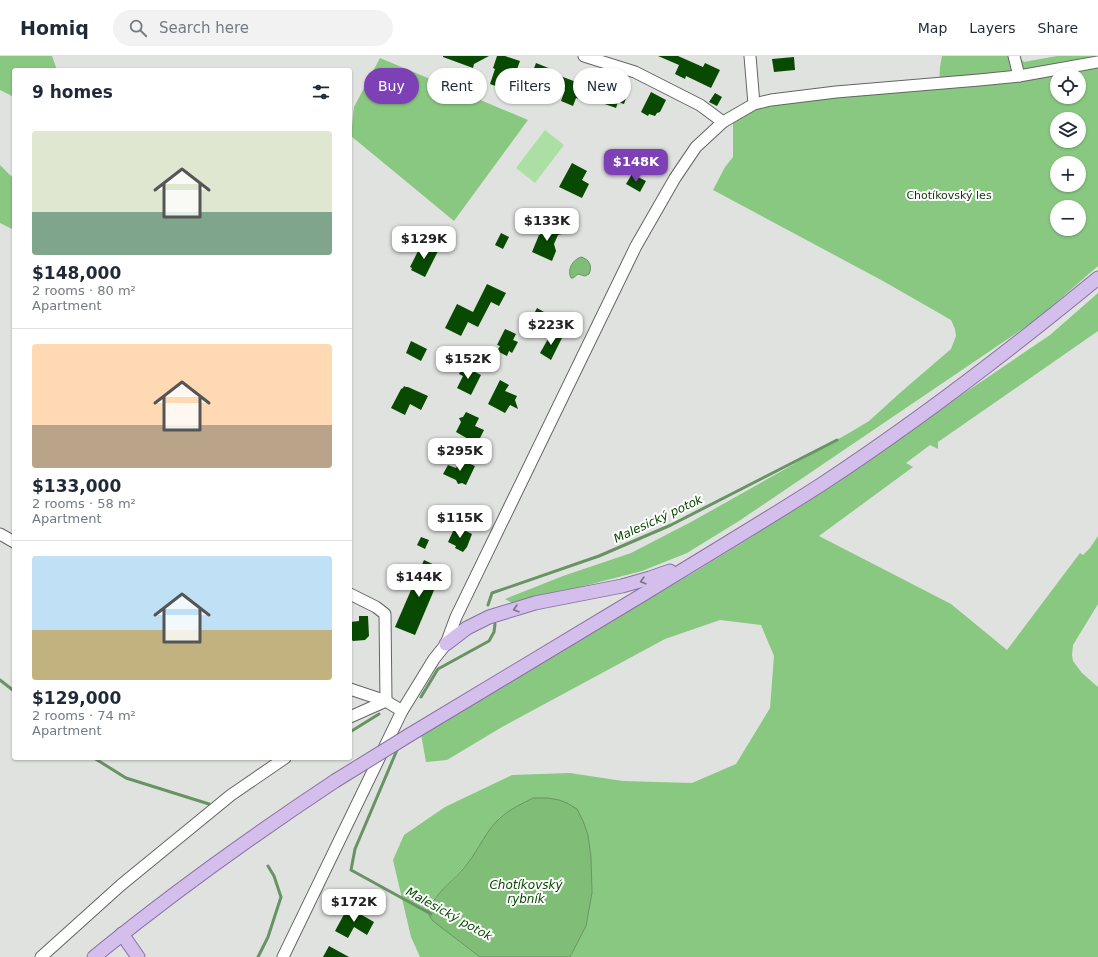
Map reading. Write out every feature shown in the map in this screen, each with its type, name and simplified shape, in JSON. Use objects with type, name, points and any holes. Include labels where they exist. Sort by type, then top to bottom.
[{"type":"main road","points":[[94,957],[214,863],[335,781],[410,734],[705,557],[823,483],[887,440],[973,377],[1098,278]]},
{"type":"main road","points":[[446,644],[467,628],[488,617],[535,603],[622,586],[650,578],[705,557]]},
{"type":"main road","points":[[122,934],[138,957]]},
{"type":"street","points":[[584,56],[635,72],[700,105],[723,122]]},
{"type":"street","points":[[750,56],[754,104]]},
{"type":"street","points":[[1014,56],[1019,76]]},
{"type":"street","points":[[283,957],[402,711],[434,659],[446,644],[456,617],[636,246],[675,178],[696,148],[723,122],[754,104],[771,100],[836,92],[1019,76],[1098,62]]},
{"type":"street","points":[[0,534],[12,541]]},
{"type":"street","points":[[352,595],[376,607],[385,614],[386,701]]},
{"type":"street","points":[[352,690],[386,701],[402,711]]},
{"type":"street","points":[[352,716],[386,701]]},
{"type":"street","points":[[41,957],[121,885],[231,795],[282,760]]},
{"type":"shaded area","points":[[545,130],[564,145],[535,183],[516,168]]},
{"type":"green space","points":[[0,56],[52,56],[56,68],[12,68],[12,96],[0,90]]},
{"type":"green space","name":"Chotíkovský les","points":[[942,56],[1018,56],[1024,62],[1057,56],[1098,56],[1098,266],[1037,319],[739,521],[687,553],[642,571],[514,604],[505,599],[563,576],[631,553],[691,522],[869,421],[951,349],[956,336],[951,320],[883,281],[713,190],[725,167],[733,157],[733,122],[752,110],[805,100],[939,88]]},
{"type":"green space","points":[[380,58],[404,68],[375,68]]},
{"type":"green space","points":[[419,74],[427,78],[427,104],[487,103],[528,120],[454,221],[352,137],[354,107],[364,88],[364,104],[419,104]]},
{"type":"green space","points":[[0,165],[12,177],[12,229],[0,223]]},
{"type":"green space","points":[[1098,293],[1098,331],[938,442],[938,449],[930,445],[906,463],[913,467],[819,536],[951,604],[1007,650],[1080,553],[1083,555],[1098,536],[1098,604],[1073,645],[1072,655],[1073,661],[1082,673],[1098,687],[1098,957],[570,957],[586,926],[592,893],[591,857],[588,835],[559,800],[533,798],[500,817],[469,862],[432,901],[433,921],[480,957],[420,957],[411,937],[393,860],[404,835],[445,807],[512,775],[570,773],[623,781],[692,783],[736,764],[770,708],[774,656],[761,625],[720,620],[665,639],[502,727],[447,760],[426,762],[421,734],[750,538],[1050,335]]},
{"type":"water","points":[[581,257],[590,263],[591,268],[589,274],[585,276],[578,274],[571,278],[571,266],[575,260]]},
{"type":"water","name":"Chotíkovský rybník","points":[[533,798],[548,798],[567,803],[577,809],[583,821],[588,835],[591,857],[592,893],[586,926],[570,957],[480,957],[433,921],[428,910],[441,891],[468,863],[487,833],[496,822],[508,812]]},
{"type":"building","points":[[489,56],[474,64],[473,68],[443,57]]},
{"type":"building","points":[[497,56],[505,56],[520,61],[517,68],[493,68]]},
{"type":"building","points":[[658,56],[678,56],[703,67],[705,63],[720,70],[711,88],[686,76],[685,79],[675,74],[679,65]]},
{"type":"building","points":[[794,57],[795,70],[774,72],[772,59]]},
{"type":"building","points":[[536,63],[548,68],[534,68]]},
{"type":"building","points":[[495,69],[495,86],[490,84]]},
{"type":"building","points":[[565,78],[573,81],[573,106],[565,103]]},
{"type":"building","points":[[651,92],[666,100],[660,112],[655,116],[649,114],[648,116],[641,112]]},
{"type":"building","points":[[715,93],[722,97],[717,106],[709,102]]},
{"type":"building","points":[[605,104],[617,104],[616,108]]},
{"type":"building","points":[[572,163],[587,171],[582,180],[589,184],[582,198],[559,187]]},
{"type":"building","points":[[632,174],[646,181],[640,192],[626,184]]},
{"type":"building","points":[[546,222],[559,229],[562,234],[558,235],[554,244],[556,251],[552,261],[532,252]]},
{"type":"building","points":[[501,233],[509,237],[503,249],[495,245]]},
{"type":"building","points":[[422,243],[438,251],[425,277],[411,270],[412,268],[410,267]]},
{"type":"building","points":[[487,284],[506,293],[499,306],[491,302],[478,327],[468,322],[461,336],[445,328],[457,304],[473,312]]},
{"type":"building","points":[[537,308],[551,316],[542,333],[528,325]]},
{"type":"building","points":[[505,329],[516,334],[513,340],[518,342],[512,353],[509,351],[507,356],[497,351],[500,346],[497,345]]},
{"type":"building","points":[[552,332],[562,338],[551,360],[540,353]]},
{"type":"building","points":[[411,341],[427,349],[421,361],[406,353]]},
{"type":"building","points":[[463,366],[481,375],[471,395],[457,388],[463,376],[459,374]]},
{"type":"building","points":[[500,380],[509,385],[505,391],[517,396],[515,400],[518,409],[510,405],[505,413],[488,404]]},
{"type":"building","points":[[404,386],[428,396],[421,410],[410,404],[405,415],[391,408]]},
{"type":"building","points":[[466,412],[479,418],[475,426],[484,430],[477,444],[456,432],[461,422],[459,418],[463,417]]},
{"type":"building","points":[[461,459],[465,462],[469,460],[470,464],[475,466],[466,485],[462,483],[458,484],[456,480],[443,474],[448,465],[456,468]]},
{"type":"building","points":[[455,527],[472,534],[467,547],[463,552],[448,542]]},
{"type":"building","points":[[421,537],[429,540],[425,549],[417,545]]},
{"type":"building","points":[[424,560],[443,569],[415,635],[395,627]]},
{"type":"building","points":[[359,616],[368,616],[369,636],[365,640],[353,641],[352,622],[359,621]]},
{"type":"building","points":[[348,907],[374,922],[367,935],[354,927],[348,938],[335,931]]},
{"type":"building","points":[[329,946],[349,957],[323,957]]},
{"type":"waterway","name":"Malesický potok","points":[[488,605],[492,593],[599,556],[671,525],[837,440]]},
{"type":"waterway","name":"Malesický potok","points":[[421,697],[438,669],[489,641],[494,632],[495,624]]},
{"type":"waterway","points":[[0,680],[12,689]]},
{"type":"waterway","points":[[352,731],[379,714]]},
{"type":"waterway","name":"Malesický potok","points":[[397,750],[355,849],[351,870],[431,914]]},
{"type":"waterway","points":[[97,760],[126,778],[209,804]]},
{"type":"waterway","points":[[258,957],[268,937],[281,897],[274,876],[268,866]]}]
